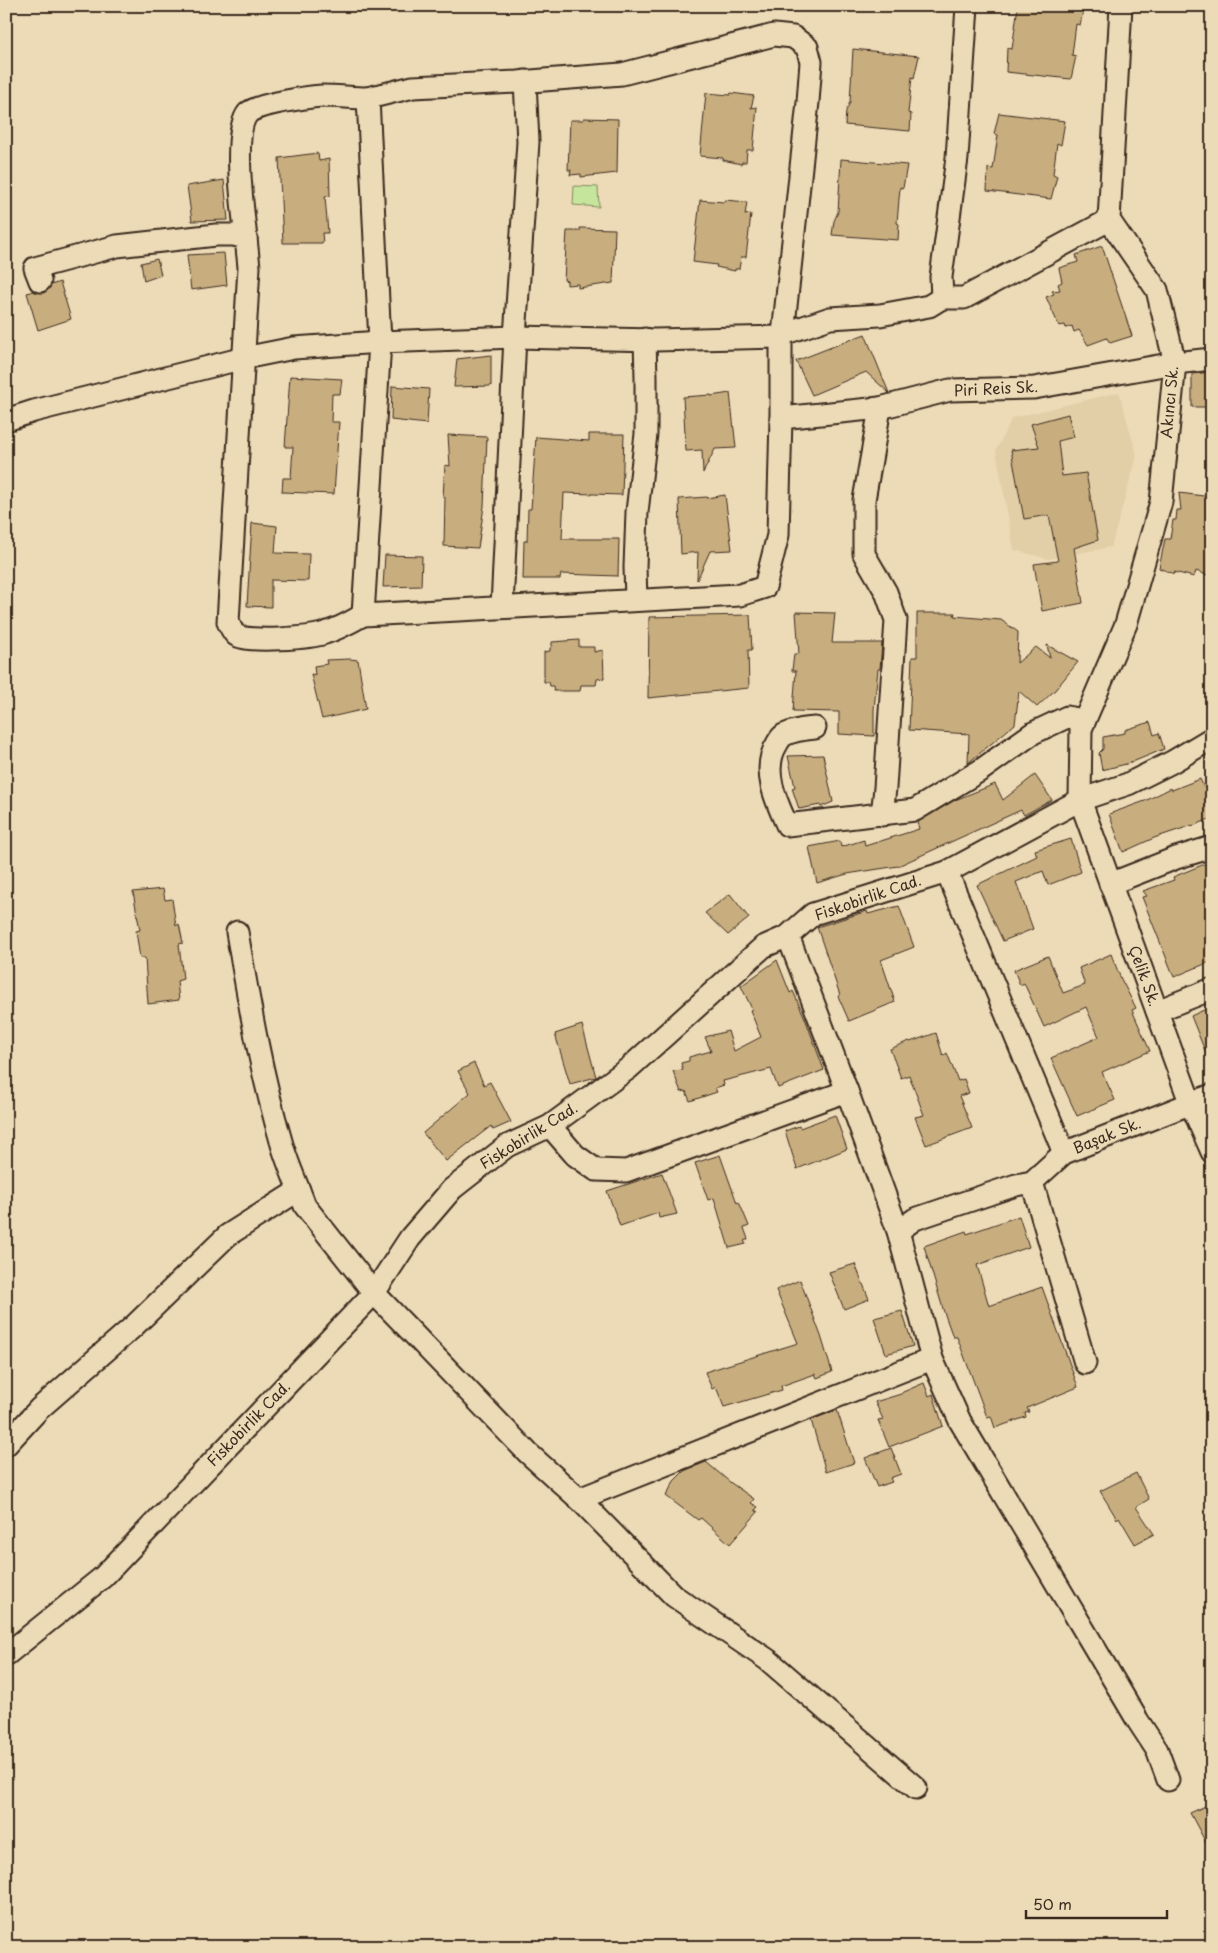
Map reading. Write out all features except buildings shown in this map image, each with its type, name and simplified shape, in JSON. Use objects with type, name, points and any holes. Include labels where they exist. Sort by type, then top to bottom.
[{"type":"street","points":[[942,298],[941,276],[957,158],[967,6]]},
{"type":"street","points":[[6,420],[44,408],[244,358],[294,348],[380,342],[515,337],[645,339],[782,335],[830,318],[880,315],[929,306],[942,298],[964,298],[1109,220],[1121,6]]},
{"type":"street","points":[[774,35],[793,37],[807,47],[810,62],[808,102],[782,335],[782,418],[778,535],[765,587],[740,595],[363,614],[344,626],[323,634],[253,640],[236,635],[228,622],[249,267],[242,196],[240,145],[242,125],[249,112],[264,104],[321,96],[368,98],[413,87],[525,81],[622,74],[774,35]]},
{"type":"street","points":[[502,607],[515,337],[528,142],[525,81]]},
{"type":"street","points":[[363,614],[380,342],[368,98]]},
{"type":"street","name":"Akıncı Sk.","points":[[1080,800],[1082,728],[1126,624],[1161,502],[1175,363],[1157,290],[1109,220]]},
{"type":"street","points":[[40,281],[35,268],[116,246],[216,235],[234,235],[246,238]]},
{"type":"street","points":[[636,600],[637,512],[646,434],[645,339]]},
{"type":"street","name":"Piri Reis Sk.","points":[[782,418],[880,408],[950,390],[1034,388],[1175,363],[1212,359]]},
{"type":"street","points":[[880,408],[864,500],[864,554],[886,592],[896,620],[882,815]]},
{"type":"street","points":[[815,728],[796,730],[782,736],[772,751],[769,774],[779,808],[787,825],[915,810],[981,770],[1033,733],[1067,717],[1085,720]]},
{"type":"street","name":"Fiskobirlik Cad.","points":[[6,1655],[103,1577],[374,1293],[410,1238],[452,1189],[507,1146],[550,1126],[629,1068],[763,947],[788,936],[813,914],[947,872],[1080,800],[1128,784],[1172,762],[1212,738]]},
{"type":"street","name":"Çelik Sk.","points":[[1080,800],[1190,1102],[1212,1152]]},
{"type":"street","points":[[1110,884],[1176,858],[1212,847]]},
{"type":"street","points":[[947,872],[1064,1154]]},
{"type":"street","points":[[237,932],[248,998],[265,1078],[281,1142],[305,1206],[374,1293],[528,1453],[579,1500],[674,1596],[768,1660],[916,1788]]},
{"type":"street","points":[[788,936],[898,1231],[932,1359],[960,1421],[1108,1672],[1157,1750],[1168,1780]]},
{"type":"street","points":[[1156,1011],[1212,989]]},
{"type":"street","points":[[550,1126],[575,1155],[596,1170],[626,1171],[847,1091]]},
{"type":"street","name":"Başak Sk.","points":[[898,1231],[915,1219],[1016,1185],[1032,1182],[1064,1154],[1190,1102],[1212,1095]]},
{"type":"street","points":[[1032,1182],[1085,1364]]},
{"type":"street","points":[[6,1445],[40,1409],[134,1326],[228,1235],[299,1190]]},
{"type":"street","points":[[579,1500],[932,1359]]},
{"type":"shaded area","points":[[1119,392],[1137,456],[1111,547],[1049,559],[1014,550],[996,450],[1012,418]]},
{"type":"green space","points":[[574,186],[598,187],[599,207],[573,205]]}]
